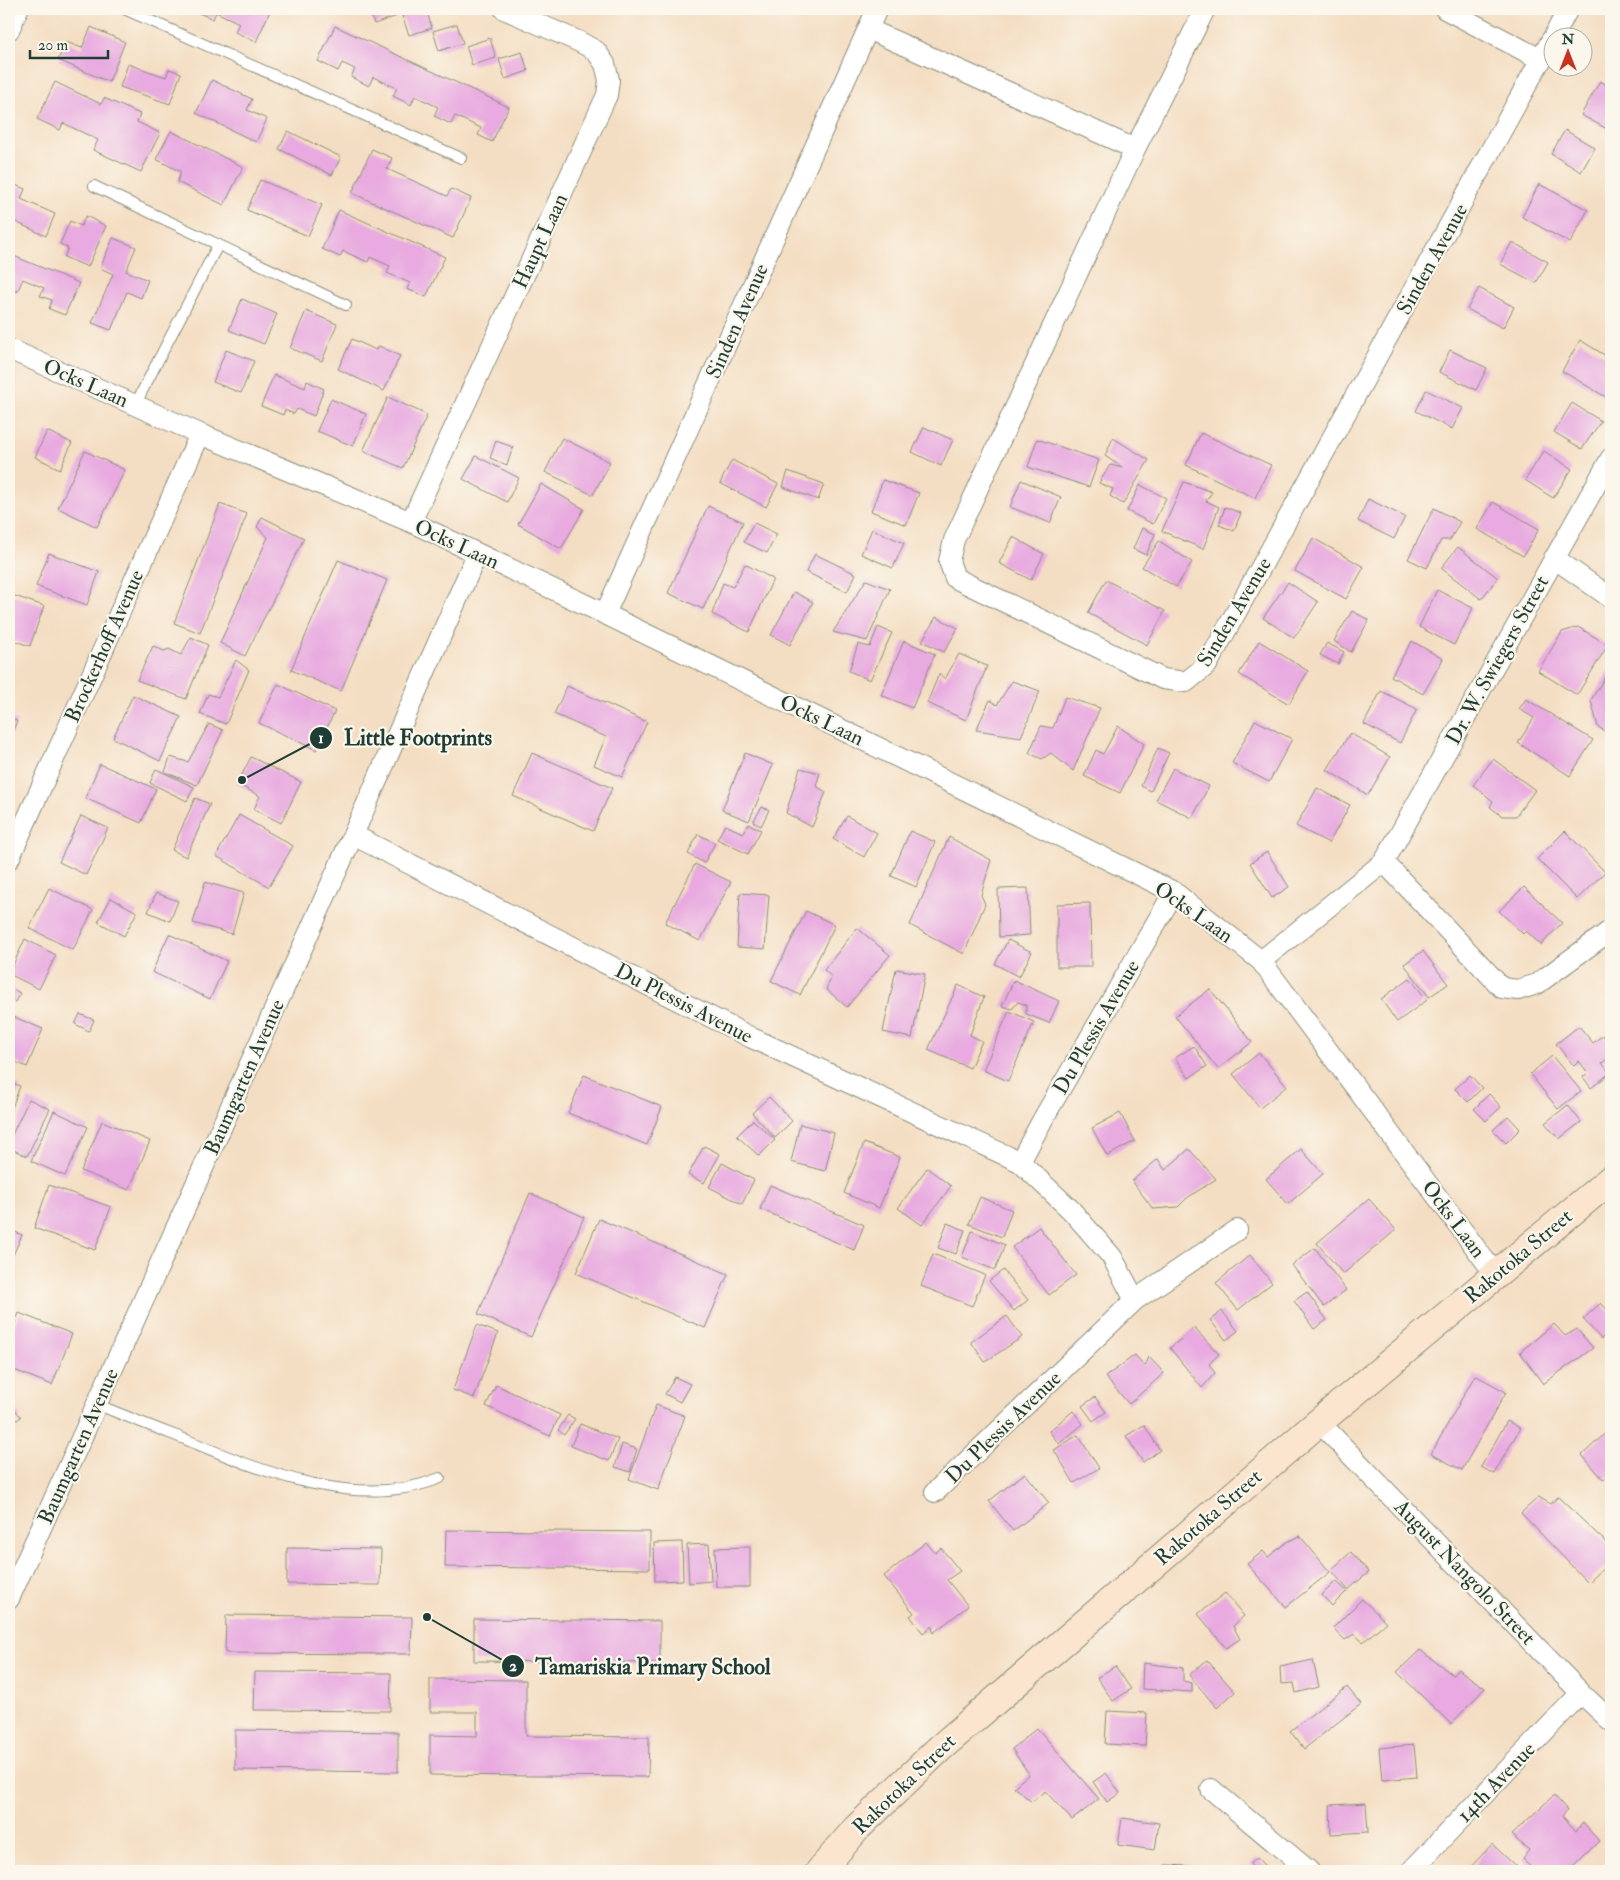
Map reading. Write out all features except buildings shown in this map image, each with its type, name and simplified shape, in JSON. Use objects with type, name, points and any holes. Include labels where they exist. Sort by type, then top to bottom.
[{"type":"street","points":[[9,30],[18,9]]},
{"type":"street","name":"Haupt Laan","points":[[411,522],[607,96],[609,80],[605,64],[596,51],[580,42],[504,9]]},
{"type":"street","name":"Sinden Avenue","points":[[606,614],[877,9]]},
{"type":"street","name":"Sinden Avenue","points":[[1205,9],[1135,149],[954,540],[948,560],[955,578],[1163,679],[1186,682],[1208,665],[1542,60]]},
{"type":"street","points":[[1445,9],[1542,60]]},
{"type":"street","name":"Sinden Avenue","points":[[1558,28],[1568,9]]},
{"type":"street","points":[[868,29],[1135,149]]},
{"type":"street","name":"Ocks Laan","points":[[9,349],[200,434],[411,522],[606,614],[1174,892],[1262,961],[1495,1274]]},
{"type":"street","name":"Brockerhoff Avenue","points":[[9,859],[200,434]]},
{"type":"street","name":"Dr. W. Swiegers Street","points":[[1262,961],[1384,862],[1611,458]]},
{"type":"street","name":"Baumgarten Avenue","points":[[9,1599],[353,835],[477,554]]},
{"type":"street","points":[[1554,558],[1611,598]]},
{"type":"street","name":"Du Plessis Avenue","points":[[353,835],[752,1038],[1020,1162],[1071,1210],[1112,1257],[1135,1300]]},
{"type":"street","points":[[1384,862],[1502,988],[1518,990],[1537,984],[1611,930]]},
{"type":"street","name":"Du Plessis Avenue","points":[[1020,1162],[1174,892]]},
{"type":"street","name":"Rakotoka Street","points":[[820,1871],[857,1828],[939,1749],[1319,1422],[1611,1179]]},
{"type":"street","name":"Du Plessis Avenue","points":[[936,1492],[1135,1300],[1237,1230]]},
{"type":"street","name":"August Nangolo Street","points":[[1319,1422],[1611,1721]]},
{"type":"street","name":"14th Avenue","points":[[1411,1871],[1582,1693]]},
{"type":"street","points":[[1211,1789],[1309,1871]]},
{"type":"lane","points":[[124,9],[461,158]]},
{"type":"lane","points":[[94,186],[346,305]]},
{"type":"lane","points":[[135,405],[218,245]]},
{"type":"lane","points":[[96,1404],[224,1456],[272,1472],[328,1487],[360,1491],[394,1489],[426,1483],[440,1478]]},
{"type":"place","name":"Little Footprints","points":[[242,780]]},
{"type":"place","name":"Tamariskia Primary School","points":[[427,1617]]}]
